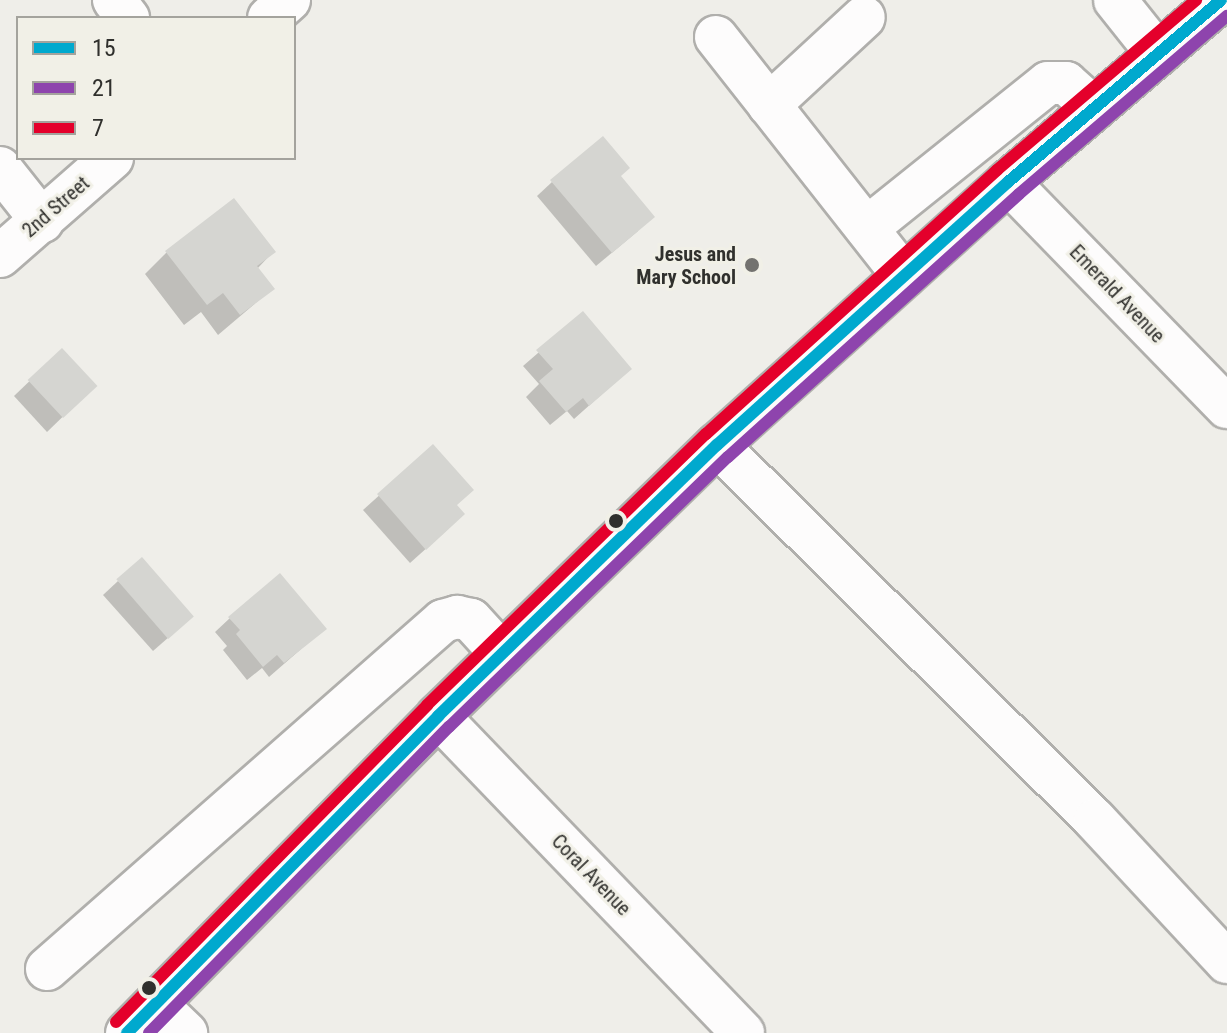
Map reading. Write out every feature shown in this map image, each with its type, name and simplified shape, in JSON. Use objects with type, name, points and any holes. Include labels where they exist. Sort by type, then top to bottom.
[{"type":"street","points":[[114,0],[126,16]]},
{"type":"street","points":[[271,16],[289,0]]},
{"type":"street","points":[[1115,0],[1158,54]]},
{"type":"street","points":[[127,1033],[438,716],[717,445],[1008,182],[1221,0]]},
{"type":"street","points":[[769,105],[864,17]]},
{"type":"street","points":[[716,37],[904,276]]},
{"type":"street","points":[[867,228],[1048,83],[1066,83],[1094,108]]},
{"type":"street","name":"2nd Street","points":[[0,256],[110,160]]},
{"type":"street","points":[[0,168],[42,221]]},
{"type":"street","name":"Emerald Avenue","points":[[1008,182],[1227,407]]},
{"type":"street","points":[[717,445],[1095,820],[1227,962]]},
{"type":"street","points":[[47,969],[443,621],[457,617],[471,620],[502,654]]},
{"type":"street","name":"Coral Avenue","points":[[438,716],[743,1033]]},
{"type":"street","points":[[156,1004],[186,1033]]},
{"type":"building","points":[[603,136],[630,168],[621,176],[655,217],[612,253],[550,180]]},
{"type":"building","points":[[234,198],[276,252],[257,266],[275,289],[240,315],[223,293],[207,305],[165,251]]},
{"type":"building","points":[[583,311],[632,369],[589,406],[583,398],[566,412],[539,381],[553,369],[536,350]]},
{"type":"building","points":[[62,348],[97,386],[63,418],[28,380]]},
{"type":"building","points":[[433,444],[474,490],[457,505],[465,514],[426,550],[377,494]]},
{"type":"building","points":[[142,557],[194,617],[168,639],[116,579]]},
{"type":"building","points":[[280,573],[327,629],[284,663],[277,655],[263,667],[236,634],[240,630],[228,617]]},
{"type":"transit line","name":"7","points":[[116,1022],[427,705],[706,434],[997,170],[1196,0]]},
{"type":"transit line","name":"15","points":[[127,1033],[438,716],[717,445],[1008,182],[1221,0]]},
{"type":"transit line","name":"21","points":[[149,1033],[449,727],[728,457],[1019,194],[1227,16]]},
{"type":"place","name":"Jesus and Mary School","points":[[752,265]]}]
